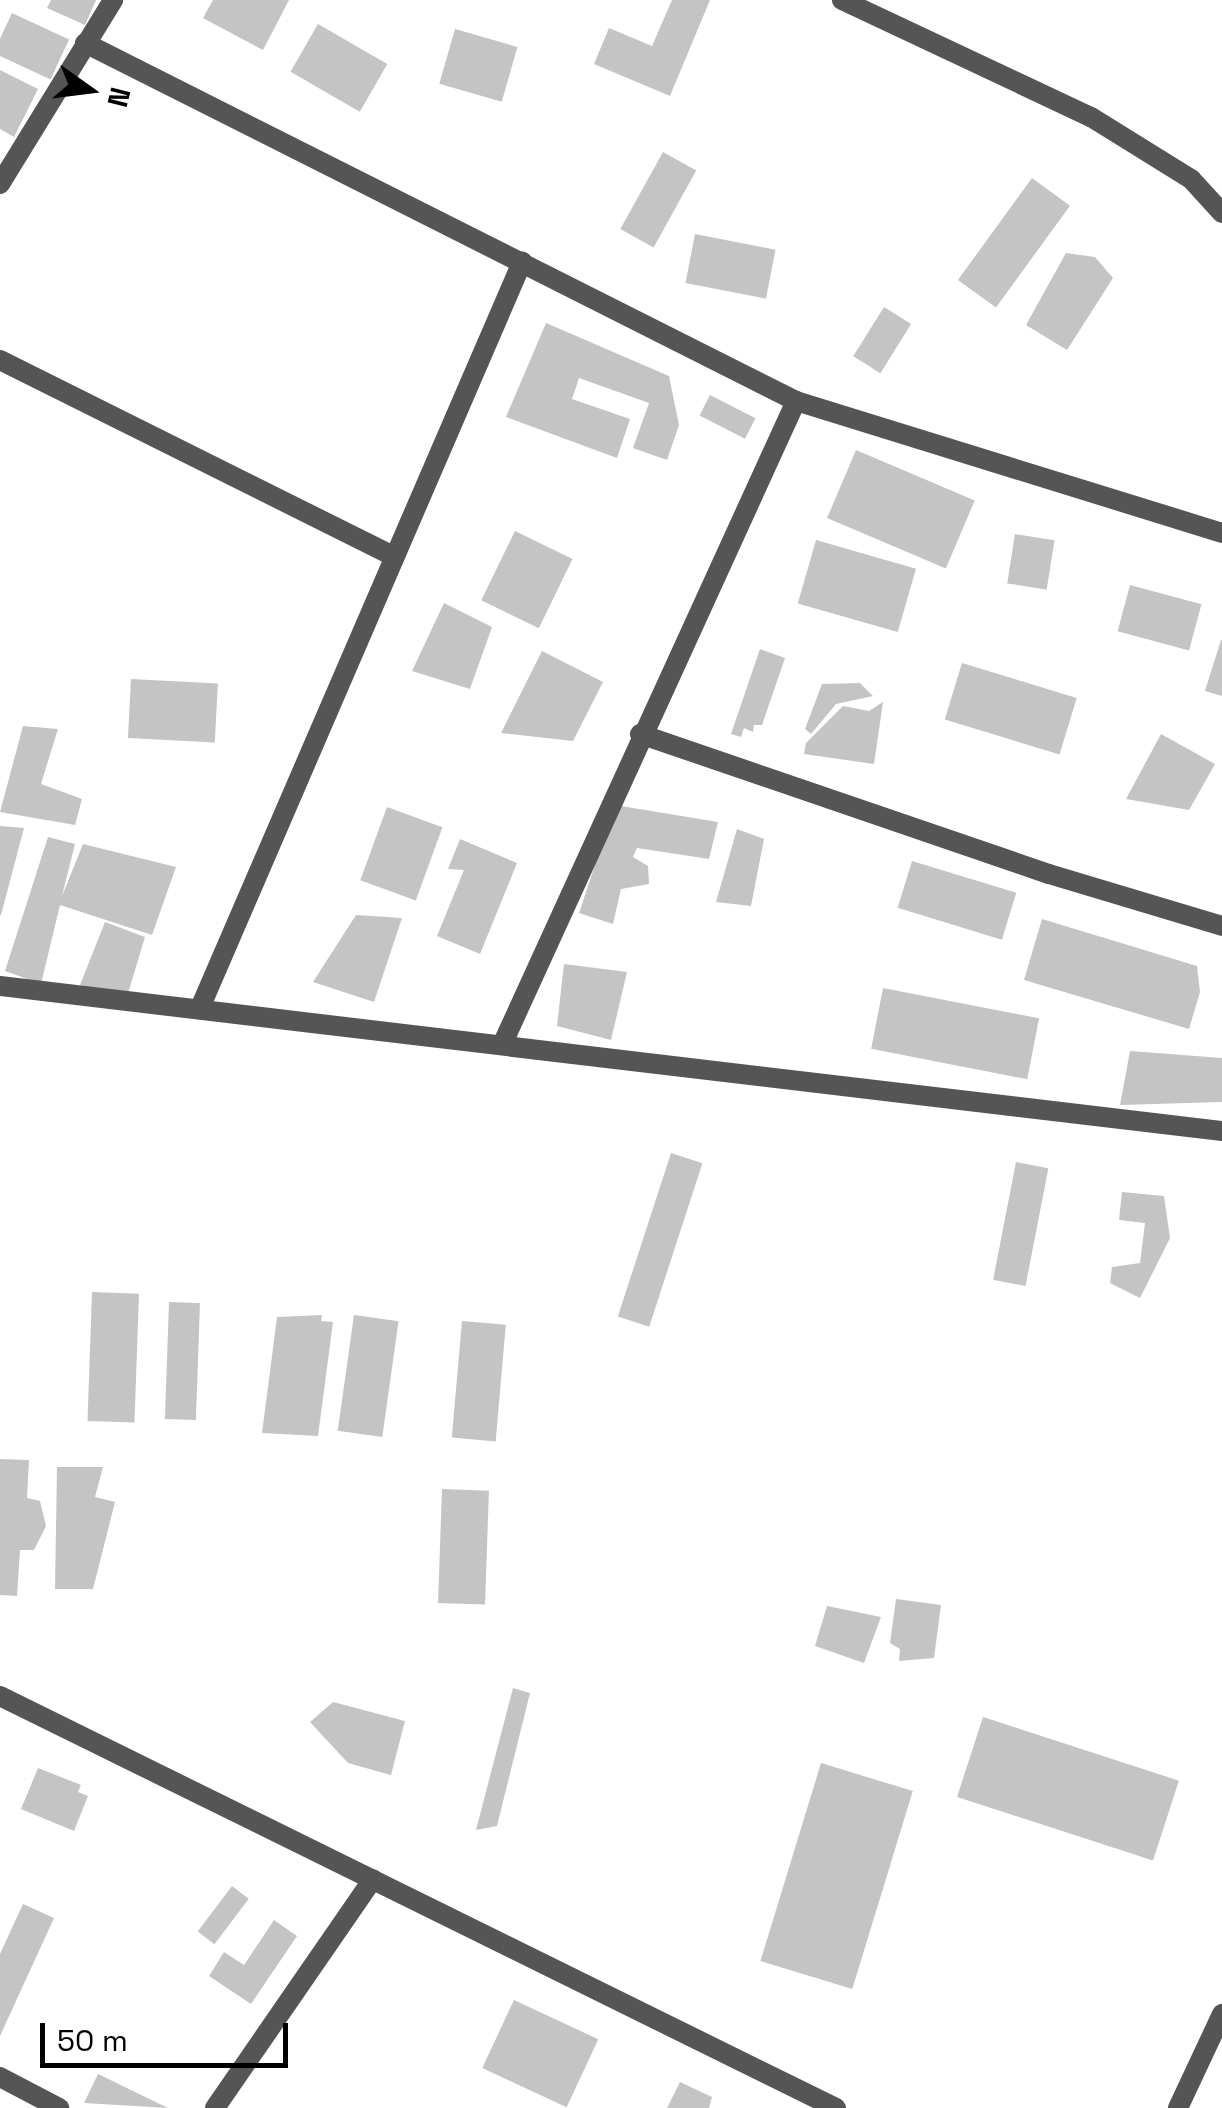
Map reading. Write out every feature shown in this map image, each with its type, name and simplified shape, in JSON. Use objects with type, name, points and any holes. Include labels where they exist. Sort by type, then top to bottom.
[{"type":"street","points":[[0,184],[112,0]]},
{"type":"street","points":[[842,0],[1091,117],[1191,180],[1222,213]]},
{"type":"street","points":[[85,43],[796,401],[1222,533]]},
{"type":"street","points":[[200,1008],[522,262]]},
{"type":"street","points":[[0,360],[395,557]]},
{"type":"street","points":[[502,1045],[640,734],[796,401]]},
{"type":"street","points":[[640,734],[1049,874],[1222,926]]},
{"type":"street","points":[[0,986],[1222,1132]]},
{"type":"street","points":[[0,1696],[836,2108]]},
{"type":"street","points":[[215,2108],[373,1879]]},
{"type":"street","points":[[1178,2108],[1222,2014]]},
{"type":"street","points":[[0,2077],[59,2108]]},
{"type":"building","points":[[51,0],[96,0],[85,25],[47,8]]},
{"type":"building","points":[[213,0],[289,0],[263,50],[203,18]]},
{"type":"building","points":[[672,0],[710,0],[670,96],[594,64],[609,28],[652,46]]},
{"type":"building","points":[[12,13],[69,40],[51,80],[0,56],[0,39]]},
{"type":"building","points":[[318,24],[387,64],[360,112],[290,72]]},
{"type":"building","points":[[455,29],[517,47],[502,102],[439,84]]},
{"type":"building","points":[[0,70],[38,89],[14,137],[0,129]]},
{"type":"building","points":[[663,152],[696,170],[654,247],[620,229]]},
{"type":"building","points":[[1032,178],[1070,206],[996,308],[958,280]]},
{"type":"building","points":[[695,234],[775,250],[766,299],[685,283]]},
{"type":"building","points":[[1066,253],[1095,257],[1113,278],[1067,350],[1026,325]]},
{"type":"building","points":[[884,307],[911,324],[880,373],[853,356]]},
{"type":"building","points":[[546,323],[669,376],[679,425],[667,460],[633,448],[649,403],[579,378],[572,399],[630,419],[617,458],[506,417]]},
{"type":"building","points":[[710,395],[755,418],[745,439],[700,415]]},
{"type":"building","points":[[856,450],[975,500],[946,569],[827,518]]},
{"type":"building","points":[[515,531],[573,559],[539,628],[481,600]]},
{"type":"building","points":[[1015,534],[1055,540],[1047,590],[1007,583]]},
{"type":"building","points":[[816,540],[916,569],[898,632],[798,603]]},
{"type":"building","points":[[1130,585],[1201,604],[1189,651],[1118,631]]},
{"type":"building","points":[[444,603],[492,627],[470,689],[412,671]]},
{"type":"building","points":[[1222,640],[1222,696],[1205,691]]},
{"type":"building","points":[[760,649],[785,658],[762,725],[754,725],[753,732],[744,728],[741,737],[731,734]]},
{"type":"building","points":[[542,651],[603,682],[573,741],[501,733]]},
{"type":"building","points":[[962,663],[1077,698],[1060,755],[945,719]]},
{"type":"building","points":[[131,679],[218,684],[215,742],[128,738]]},
{"type":"building","points":[[860,683],[873,696],[836,704],[811,734],[805,729],[822,684]]},
{"type":"building","points":[[883,702],[874,764],[804,754],[806,743],[843,706],[869,711]]},
{"type":"building","points":[[23,726],[58,729],[41,784],[82,799],[75,825],[0,812]]},
{"type":"building","points":[[1161,734],[1215,764],[1189,810],[1126,799]]},
{"type":"building","points":[[615,805],[718,822],[709,859],[637,848],[633,857],[648,866],[649,884],[621,889],[613,924],[579,913]]},
{"type":"building","points":[[387,807],[442,827],[416,900],[360,880]]},
{"type":"building","points":[[0,826],[24,828],[1,915],[0,915]]},
{"type":"building","points":[[737,829],[764,839],[751,906],[716,902]]},
{"type":"building","points":[[48,837],[75,844],[62,896],[83,844],[176,867],[152,935],[60,905],[41,984],[5,971]]},
{"type":"building","points":[[460,839],[517,863],[480,954],[437,936],[464,870],[448,869]]},
{"type":"building","points":[[912,861],[1016,893],[1002,940],[898,908]]},
{"type":"building","points":[[356,915],[402,918],[374,1002],[313,982]]},
{"type":"building","points":[[1042,919],[1197,966],[1200,992],[1189,1029],[1024,980]]},
{"type":"building","points":[[105,922],[145,937],[126,1000],[80,985]]},
{"type":"building","points":[[564,964],[627,972],[611,1040],[557,1026]]},
{"type":"building","points":[[883,988],[1039,1018],[1027,1079],[871,1049]]},
{"type":"building","points":[[1130,1051],[1222,1058],[1222,1102],[1120,1105]]},
{"type":"building","points":[[671,1153],[702,1163],[649,1327],[618,1317]]},
{"type":"building","points":[[1016,1162],[1048,1168],[1025,1286],[993,1280]]},
{"type":"building","points":[[1122,1192],[1164,1196],[1170,1238],[1140,1298],[1110,1283],[1112,1267],[1140,1263],[1145,1223],[1119,1220]]},
{"type":"building","points":[[92,1292],[139,1294],[134,1423],[87,1421]]},
{"type":"building","points":[[169,1302],[200,1303],[196,1420],[165,1419]]},
{"type":"building","points":[[322,1315],[321,1321],[333,1322],[318,1436],[262,1433],[277,1317]]},
{"type":"building","points":[[354,1315],[399,1321],[382,1437],[338,1431]]},
{"type":"building","points":[[462,1321],[506,1325],[496,1441],[452,1438]]},
{"type":"building","points":[[0,1459],[29,1460],[27,1498],[40,1501],[46,1526],[34,1550],[20,1550],[17,1596],[0,1595]]},
{"type":"building","points":[[57,1467],[103,1467],[95,1497],[115,1502],[93,1589],[55,1589]]},
{"type":"building","points":[[442,1489],[489,1491],[485,1605],[438,1603]]},
{"type":"building","points":[[896,1599],[941,1605],[934,1658],[899,1661],[900,1649],[890,1643]]},
{"type":"building","points":[[827,1606],[881,1617],[864,1663],[815,1646]]},
{"type":"building","points":[[513,1688],[530,1693],[497,1826],[476,1830]]},
{"type":"building","points":[[333,1702],[405,1721],[391,1775],[348,1763],[310,1722]]},
{"type":"building","points":[[983,1717],[1179,1781],[1153,1861],[957,1797]]},
{"type":"building","points":[[821,1763],[913,1791],[852,1989],[760,1961]]},
{"type":"building","points":[[38,1768],[81,1785],[78,1792],[88,1796],[74,1831],[21,1809]]},
{"type":"building","points":[[232,1886],[249,1899],[214,1944],[198,1932]]},
{"type":"building","points":[[23,1904],[54,1918],[0,2036],[0,1954]]},
{"type":"building","points":[[274,1920],[297,1936],[251,2004],[209,1976],[224,1952],[244,1965]]},
{"type":"building","points":[[514,2000],[598,2039],[567,2107],[482,2068]]},
{"type":"building","points":[[98,2074],[168,2108],[84,2103]]},
{"type":"building","points":[[680,2082],[712,2097],[709,2108],[667,2108]]}]
